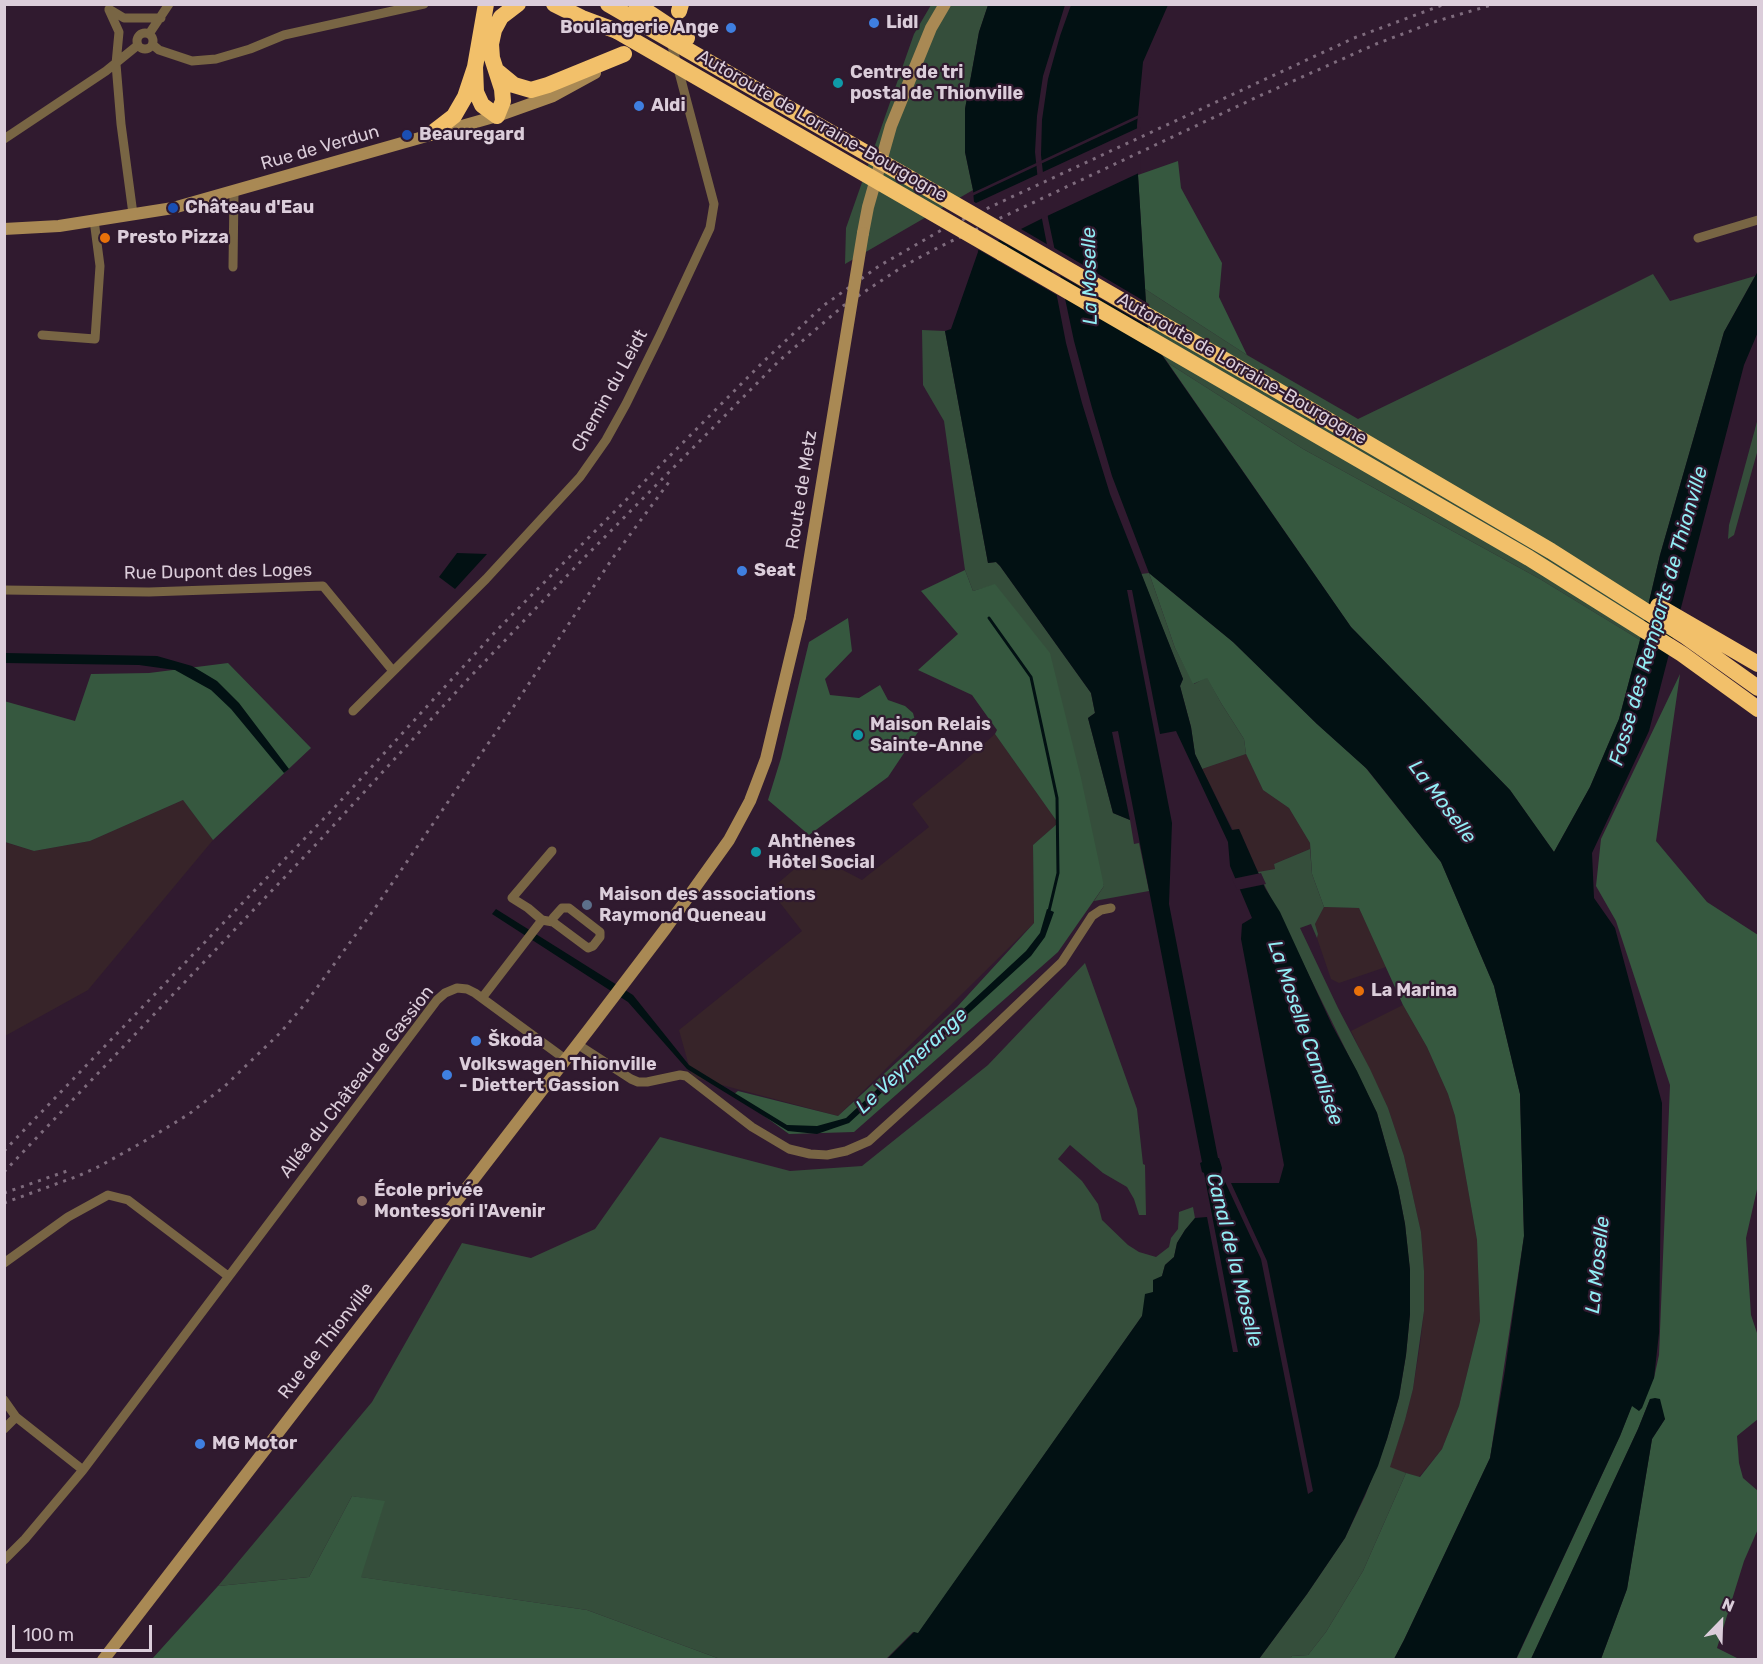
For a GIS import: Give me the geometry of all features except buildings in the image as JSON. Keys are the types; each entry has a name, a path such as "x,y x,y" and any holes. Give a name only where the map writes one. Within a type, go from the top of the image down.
{"highway":[{"path":"432,134 454,116 465,97 475,68 486,4"},
{"path":"475,68 476,92 482,105 497,116 503,101 502,88 492,58 491,44 494,30 501,17 518,4"},
{"path":"554,4 582,18 617,31"},
{"name":"Autoroute de Lorraine-Bourgogne","path":"574,4 1519,552 1636,607"},
{"path":"608,4 632,10"},
{"name":"Autoroute de Lorraine-Bourgogne","path":"632,10 701,47 708,62 1551,551 1579,560 1636,607 1682,654 1758,709"},
{"path":"497,71 514,85 531,90 624,54"},
{"path":"1636,607 1758,664"},
{"path":"1688,631 1758,688"}],"main road":[{"name":"Route de Metz","path":"577,1044 666,928 729,840 750,801 772,735 800,617 868,207 891,126 931,28 945,4"},
{"name":"Rue de Verdun","path":"4,229 59,226 173,208 497,116 553,96 602,69 654,33 682,7"},
{"name":"Rue de Thionville","path":"103,1659 577,1044"}],"street":[{"path":"149,34 169,4"},
{"path":"153,45 159,50 192,61 216,59 250,49 284,35 424,4"},
{"path":"108,7 124,18 161,18"},
{"path":"108,7 119,32 116,64 133,214"},
{"name":"Chemin du Leidt","path":"353,711 486,579 580,477 606,440 626,404 710,228 714,204 673,46 664,25"},
{"path":"654,33 673,46"},
{"path":"149,34 154,40 153,45 147,50 142,49 138,45 139,35 149,34"},
{"path":"4,139 116,64 138,45"},
{"path":"233,267 234,192"},
{"path":"42,335 95,339 100,266 94,220"},
{"path":"1698,238 1758,220"},
{"name":"Rue Dupont des Loges","path":"4,590 149,592 323,586 393,671"},
{"path":"552,851 512,898 542,920 553,922 588,948 593,946 600,937 600,932 569,908 562,908 553,918 553,922"},
{"path":"577,1044 638,1082 686,1076 752,1127 789,1149 827,1155 846,1151 869,1141 978,1042 1062,962 1092,916 1101,910 1111,908"},
{"path":"482,998 542,920"},
{"name":"Allée du Château de Gassion","path":"4,1560 25,1539 83,1470 437,1000 445,993 457,988 467,989 566,1059"},
{"path":"4,1263 68,1216 108,1195 128,1200 228,1276"},
{"path":"4,1400 16,1417 83,1470"},
{"path":"4,1429 16,1417"}],"shaded area":[{"path":"995,734 1058,823 1033,845 1034,923 838,1116 692,1077 679,1030 802,931 770,890 812,854 862,880 929,827 912,804"},
{"path":"1246,754 1263,790 1289,808 1310,843 1310,849 1274,864 1275,869 1258,872 1239,829 1233,830 1202,769"},
{"path":"183,800 213,840 88,990 5,1036 4,842 34,851 90,841"},
{"path":"1324,907 1359,908 1386,967 1339,983 1331,979 1317,938 1315,924"},
{"path":"1403,1005 1427,1047 1455,1116 1477,1240 1480,1321 1459,1406 1442,1449 1419,1477 1389,1468 1413,1389 1420,1345 1424,1311 1421,1232 1404,1156 1388,1108 1351,1031"}],"green space":[{"path":"931,5 988,5 979,32 965,109 965,152 973,190 845,264 846,228 914,34"},
{"path":"1178,161 1181,188 1222,263 1219,297 1247,355 1145,289 1138,175"},
{"path":"1653,274 1670,301 1755,276 1724,332 1660,555 1640,640 1540,579 1303,449 1168,363 1148,335 1145,289 1247,355 1358,419"},
{"path":"922,330 945,331 988,563 996,562 1000,566 1091,693 1095,713 1088,718 1113,813 1130,820 1134,844 1139,843 1149,891 1094,901 1104,886 995,585 973,591 965,570 944,421 923,385"},
{"path":"1168,363 1303,449 1540,579 1640,640 1619,719 1590,787 1554,852 1510,790 1351,627"},
{"path":"1758,418 1758,449 1734,535 1728,539 1729,525"},
{"path":"965,570 973,591 995,584 1050,653 1081,778 1104,886 1058,952 854,1132 789,1134 734,1094 738,1091 838,1116 957,1007 1034,923 1033,845 1058,823 995,734 997,730 972,695 918,670 958,634 921,591"},
{"path":"1149,573 1175,648 1194,684 1207,677 1244,739 1246,754 1202,769 1195,754 1191,727 1180,686 1183,679 1141,574"},
{"path":"1149,573 1233,642 1365,767 1441,862 1494,986 1520,1094 1524,1236 1490,1458 1394,1659 1290,1659 1292,1656 1308,1655 1326,1632 1363,1571 1406,1473 1420,1477 1442,1449 1459,1406 1480,1321 1477,1240 1455,1116 1427,1047 1403,1005 1359,908 1324,907 1312,874 1310,843 1289,808 1263,790 1246,754 1244,739 1207,678 1193,684 1175,648"},
{"path":"848,618 852,651 825,679 830,695 859,698 880,685 888,700 905,706 913,713 918,732 888,777 809,835 768,800 781,758 809,642"},
{"path":"228,663 311,748 213,840 183,800 90,841 34,851 5,842 4,701 75,721 91,674 149,673"},
{"path":"1680,674 1656,841 1707,902 1758,935 1758,1185 1746,1238 1751,1315 1758,1336 1758,1419 1737,1436 1739,1463 1743,1478 1758,1491 1758,1529 1744,1561 1717,1648 1739,1659 1601,1659 1627,1589 1652,1439 1665,1419 1650,1399 1531,1659 1516,1660 1620,1436 1632,1405 1654,1378 1659,1355 1670,1085 1616,921 1596,886 1601,839"},
{"path":"1310,849 1312,874 1324,907 1315,924 1317,938 1311,924 1300,928 1388,1108 1404,1156 1421,1232 1424,1311 1413,1389 1390,1467 1406,1473 1363,1571 1326,1632 1308,1655 1292,1656 1290,1660 1259,1659 1345,1538 1365,1496 1387,1439 1399,1397 1410,1314 1410,1270 1405,1224 1398,1188 1377,1113 1258,872 1275,869 1274,864"},
{"path":"1085,963 1137,1109 1143,1164 1145,1165 1146,1215 1139,1215 1127,1187 1103,1173 1070,1145 1058,1159 1082,1181 1098,1204 1102,1220 1128,1245 1139,1252 1156,1257 1169,1247 1171,1238 1178,1229 1179,1212 1193,1207 1195,1218 1177,1243 1174,1257 1165,1265 1142,1316 918,1634 913,1632 886,1659 720,1659 587,1610 360,1577 384,1502 352,1496 309,1577 218,1586 372,1402 462,1243 531,1258 595,1229 660,1137 790,1171 862,1166 988,1065"},
{"path":"352,1496 385,1501 361,1577 587,1610 720,1659 152,1659 218,1586 309,1577"}],"water":[{"path":"988,5 1065,5 1043,76 1035,152 1042,219 1066,343 1082,403 1110,494 1183,679 1180,686 1191,727 1195,754 1232,830 1239,829 1265,888 1280,912 1332,1025 1377,1113 1398,1188 1405,1224 1410,1270 1410,1314 1406,1355 1399,1397 1378,1466 1345,1538 1259,1659 886,1660 914,1632 918,1633 1142,1316 1145,1294 1153,1292 1153,1280 1162,1276 1165,1265 1174,1257 1177,1243 1195,1218 1207,1217 1233,1352 1238,1352 1118,731 1112,732 1130,820 1113,813 1088,718 1095,713 1091,693 1000,566 996,562 988,563 945,331 951,329 978,252 973,190 965,152 965,109 979,32","holes":["1127,590 1132,590 1160,734 1176,731 1228,842 1230,866 1252,918 1242,924 1241,939 1284,1165 1279,1183 1231,1183 1267,1261 1313,1491 1308,1494 1261,1259 1221,1173 1222,1168 1218,1158 1169,904 1172,823"]},
{"path":"1071,5 1168,5 1143,62 1137,125 1148,335 1351,627 1510,790 1554,852 1590,787 1619,719 1660,555 1724,332 1758,271 1758,332 1744,365 1649,731 1592,853 1594,898 1615,928 1662,1103 1659,1333 1654,1378 1642,1408 1639,1411 1632,1406 1516,1659 1394,1659 1490,1458 1505,1370 1524,1236 1520,1094 1494,986 1441,862 1367,769 1233,642 1149,573 1112,476 1092,408 1074,341 1048,218 1041,155 1042,120 1048,79"},
{"path":"457,553 487,554 455,589 439,577"},
{"path":"5,653 157,656 192,666 217,681 239,703 289,769 284,773 231,709 211,690 175,670 139,665 5,663"},
{"path":"496,909 633,995 689,1065 787,1125 817,1126 846,1118 1026,951 1040,933 1047,909 1054,912 1045,937 1031,956 849,1123 817,1134 788,1131 687,1069 628,1002 492,914"},
{"path":"1650,1399 1660,1399 1665,1419 1652,1439 1627,1589 1601,1659 1531,1659"}],"pier":[{"path":"1141,114 1141,117 970,197 970,194"},
{"path":"1140,127 1141,172 1021,229 1050,246 1055,272 1000,240 996,242 1056,277 1060,297 979,250 977,251 974,247 971,200 976,203"},
{"path":"1051,246 1149,304 1151,328 1056,273"},
{"path":"1261,873 1266,884 1237,890 1232,879"}],"waterway":[{"name":"Le Veymerange","path":"989,618 1031,677 1057,798 1058,873 1049,911"}],"railway":[{"path":"4,1151 334,808 496,631 764,361 823,306 879,266 945,228 1354,38 1445,4"},
{"path":"4,1172 586,556 779,361 843,306 902,267 939,247 1255,98 1376,44 1437,21 1495,4"},
{"path":"4,1203 100,1166 189,1114 225,1086 280,1033 305,1004 373,911 612,559 669,482"},
{"path":"4,1193 70,1170"}],"place":[{"name":"Lidl","path":"874,23"},
{"name":"Boulangerie Ange","path":"731,28"},
{"name":"Centre de tri postal de Thionville","path":"838,83"},
{"name":"Aldi","path":"639,106"},
{"name":"Beauregard","path":"407,135"},
{"name":"Château d'Eau","path":"173,208"},
{"name":"Presto Pizza","path":"105,238"},
{"name":"Seat","path":"742,571"},
{"name":"Maison Relais Sainte-Anne","path":"858,735"},
{"name":"Ahthènes Hôtel Social","path":"756,852"},
{"name":"Maison des associations Raymond Queneau","path":"587,905"},
{"name":"La Marina","path":"1359,991"},
{"name":"Škoda","path":"476,1041"},
{"name":"Volkswagen Thionville - Diettert Gassion","path":"447,1075"},
{"name":"École privée Montessori l'Avenir","path":"362,1201"},
{"name":"MG Motor","path":"200,1444"}],"water label":[{"name":"La Moselle","path":"1090,276"},
{"name":"Fosse des Remparts de Thionville","path":"1659,616"},
{"name":"La Moselle","path":"1442,802"},
{"name":"La Moselle Canalisée","path":"1305,1033"},
{"name":"Canal de la Moselle","path":"1234,1260"},
{"name":"La Moselle","path":"1598,1265"}]}
